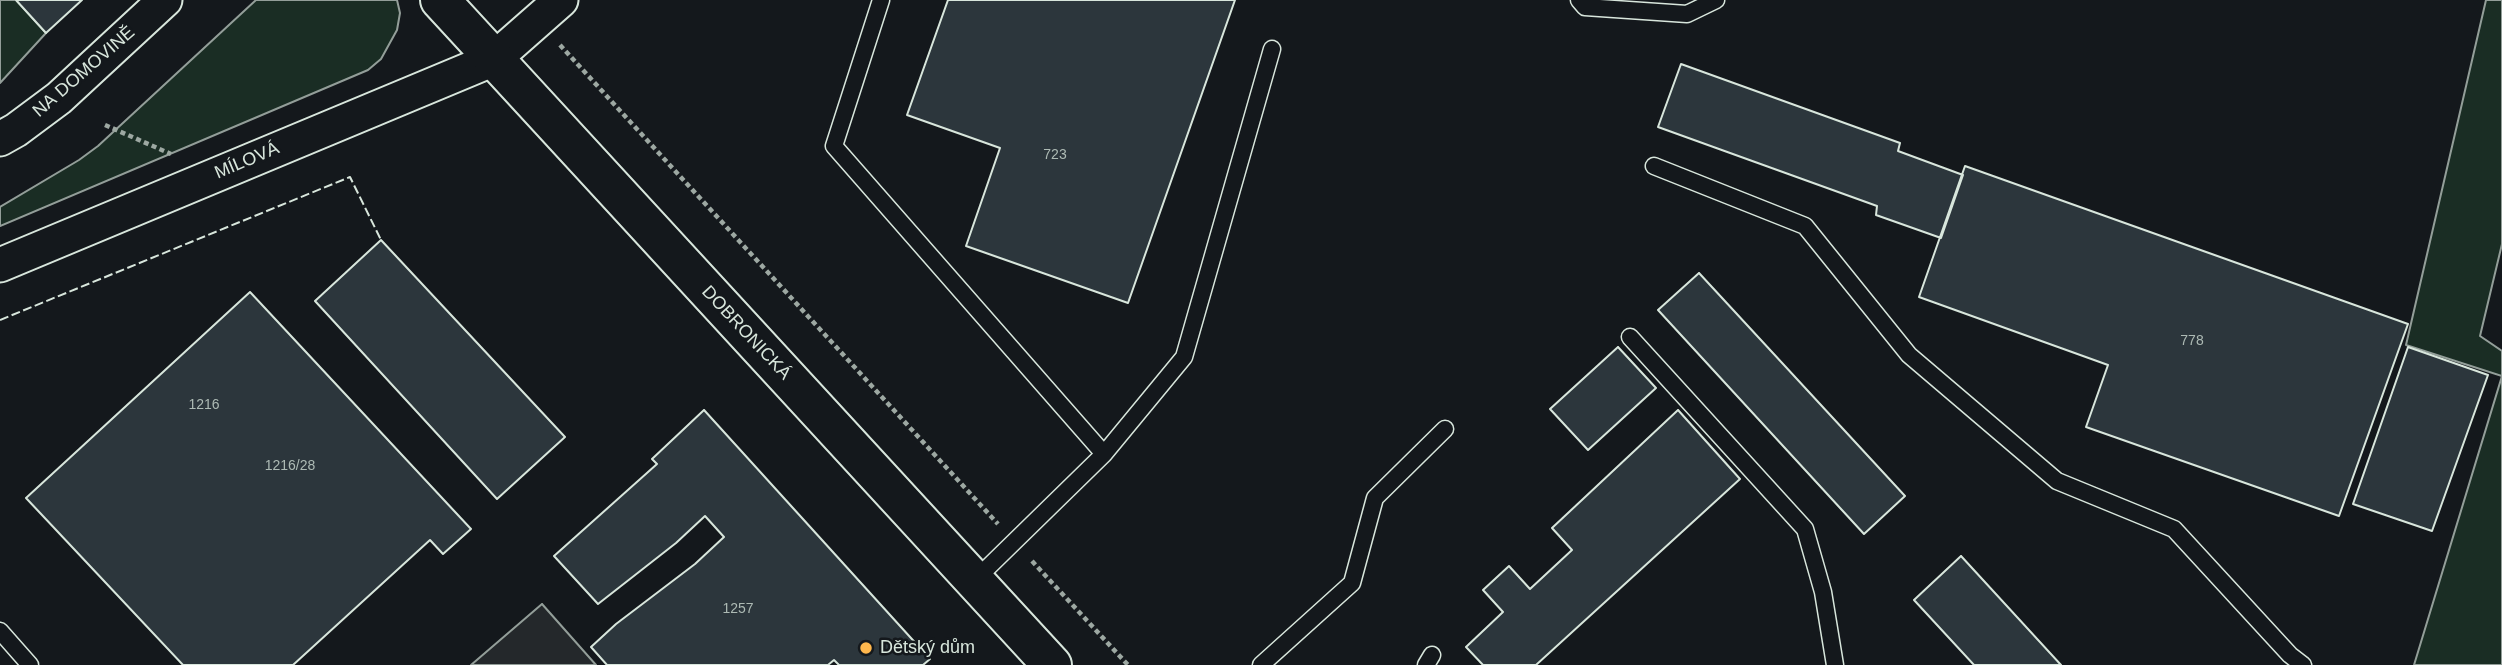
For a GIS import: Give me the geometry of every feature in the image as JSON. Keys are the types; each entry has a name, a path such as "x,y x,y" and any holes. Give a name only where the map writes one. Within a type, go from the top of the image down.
{"street":[{"name":"NA DOMOVINĚ","path":"0,139 59,98 165,0"},
{"name":"DOBRONICKÁ","path":"440,0 1052,665"},
{"name":"MÍLOVÁ","path":"0,265 494,59 549,10"}],"lane":[{"path":"881,0 834,146 1104,454"},
{"path":"1578,0 1585,7 1687,14 1716,0"},
{"path":"974,581 1104,454 1184,357 1272,49"},
{"path":"1654,166 1805,226 1909,355 2057,481 2174,529 2290,655 2303,665"},
{"path":"1630,337 1805,529 1823,592 1835,665"},
{"path":"1261,665 1352,583 1375,498 1445,429"},
{"path":"0,631 30,665"}],"path":[{"path":"549,10 1015,542 1128,665"},
{"path":"105,125 217,174"}],"green space":[{"path":"0,0 16,0 46,33 0,83"},
{"path":"256,0 397,0 400,13 397,30 381,59 368,70 0,226 0,207 98,146"},
{"path":"2486,0 2502,0 2502,244 2480,336 2502,351 2502,376 2406,345"},
{"path":"2502,376 2502,665 2414,665"}],"shaded area":[{"path":"542,604 596,665 471,665"}],"building":[{"path":"16,0 82,0 46,33"},
{"path":"948,0 1235,0 1128,303 966,246 1000,148 907,115"},
{"path":"1681,64 1900,143 1898,151 1963,175 1941,238 1876,215 1877,206 1658,127"},
{"path":"1965,166 2408,324 2339,516 2086,427 2108,365 1919,297"},
{"path":"381,240 565,437 497,499 315,301"},
{"path":"1699,273 1905,496 1864,534 1658,310"},
{"path":"250,292 471,529 443,554 430,540 293,665 183,665 26,498"},
{"path":"1618,347 1656,388 1588,450 1550,409"},
{"path":"2408,347 2488,375 2432,531 2353,504"},
{"path":"704,410 930,659 923,665 839,665 834,660 828,665 607,665 591,647 616,624 695,564 724,537 705,516 676,543 598,604 554,556 657,464 652,459"},
{"path":"1678,410 1740,479 1536,665 1483,665 1466,647 1503,612 1483,590 1509,566 1530,589 1572,550 1552,528"},
{"path":"1961,556 2061,665 1974,665 1914,600"}],"fence":[{"path":"0,320 350,177 381,240"}],"place":[{"name":"Dětský dům","path":"866,648"}]}
